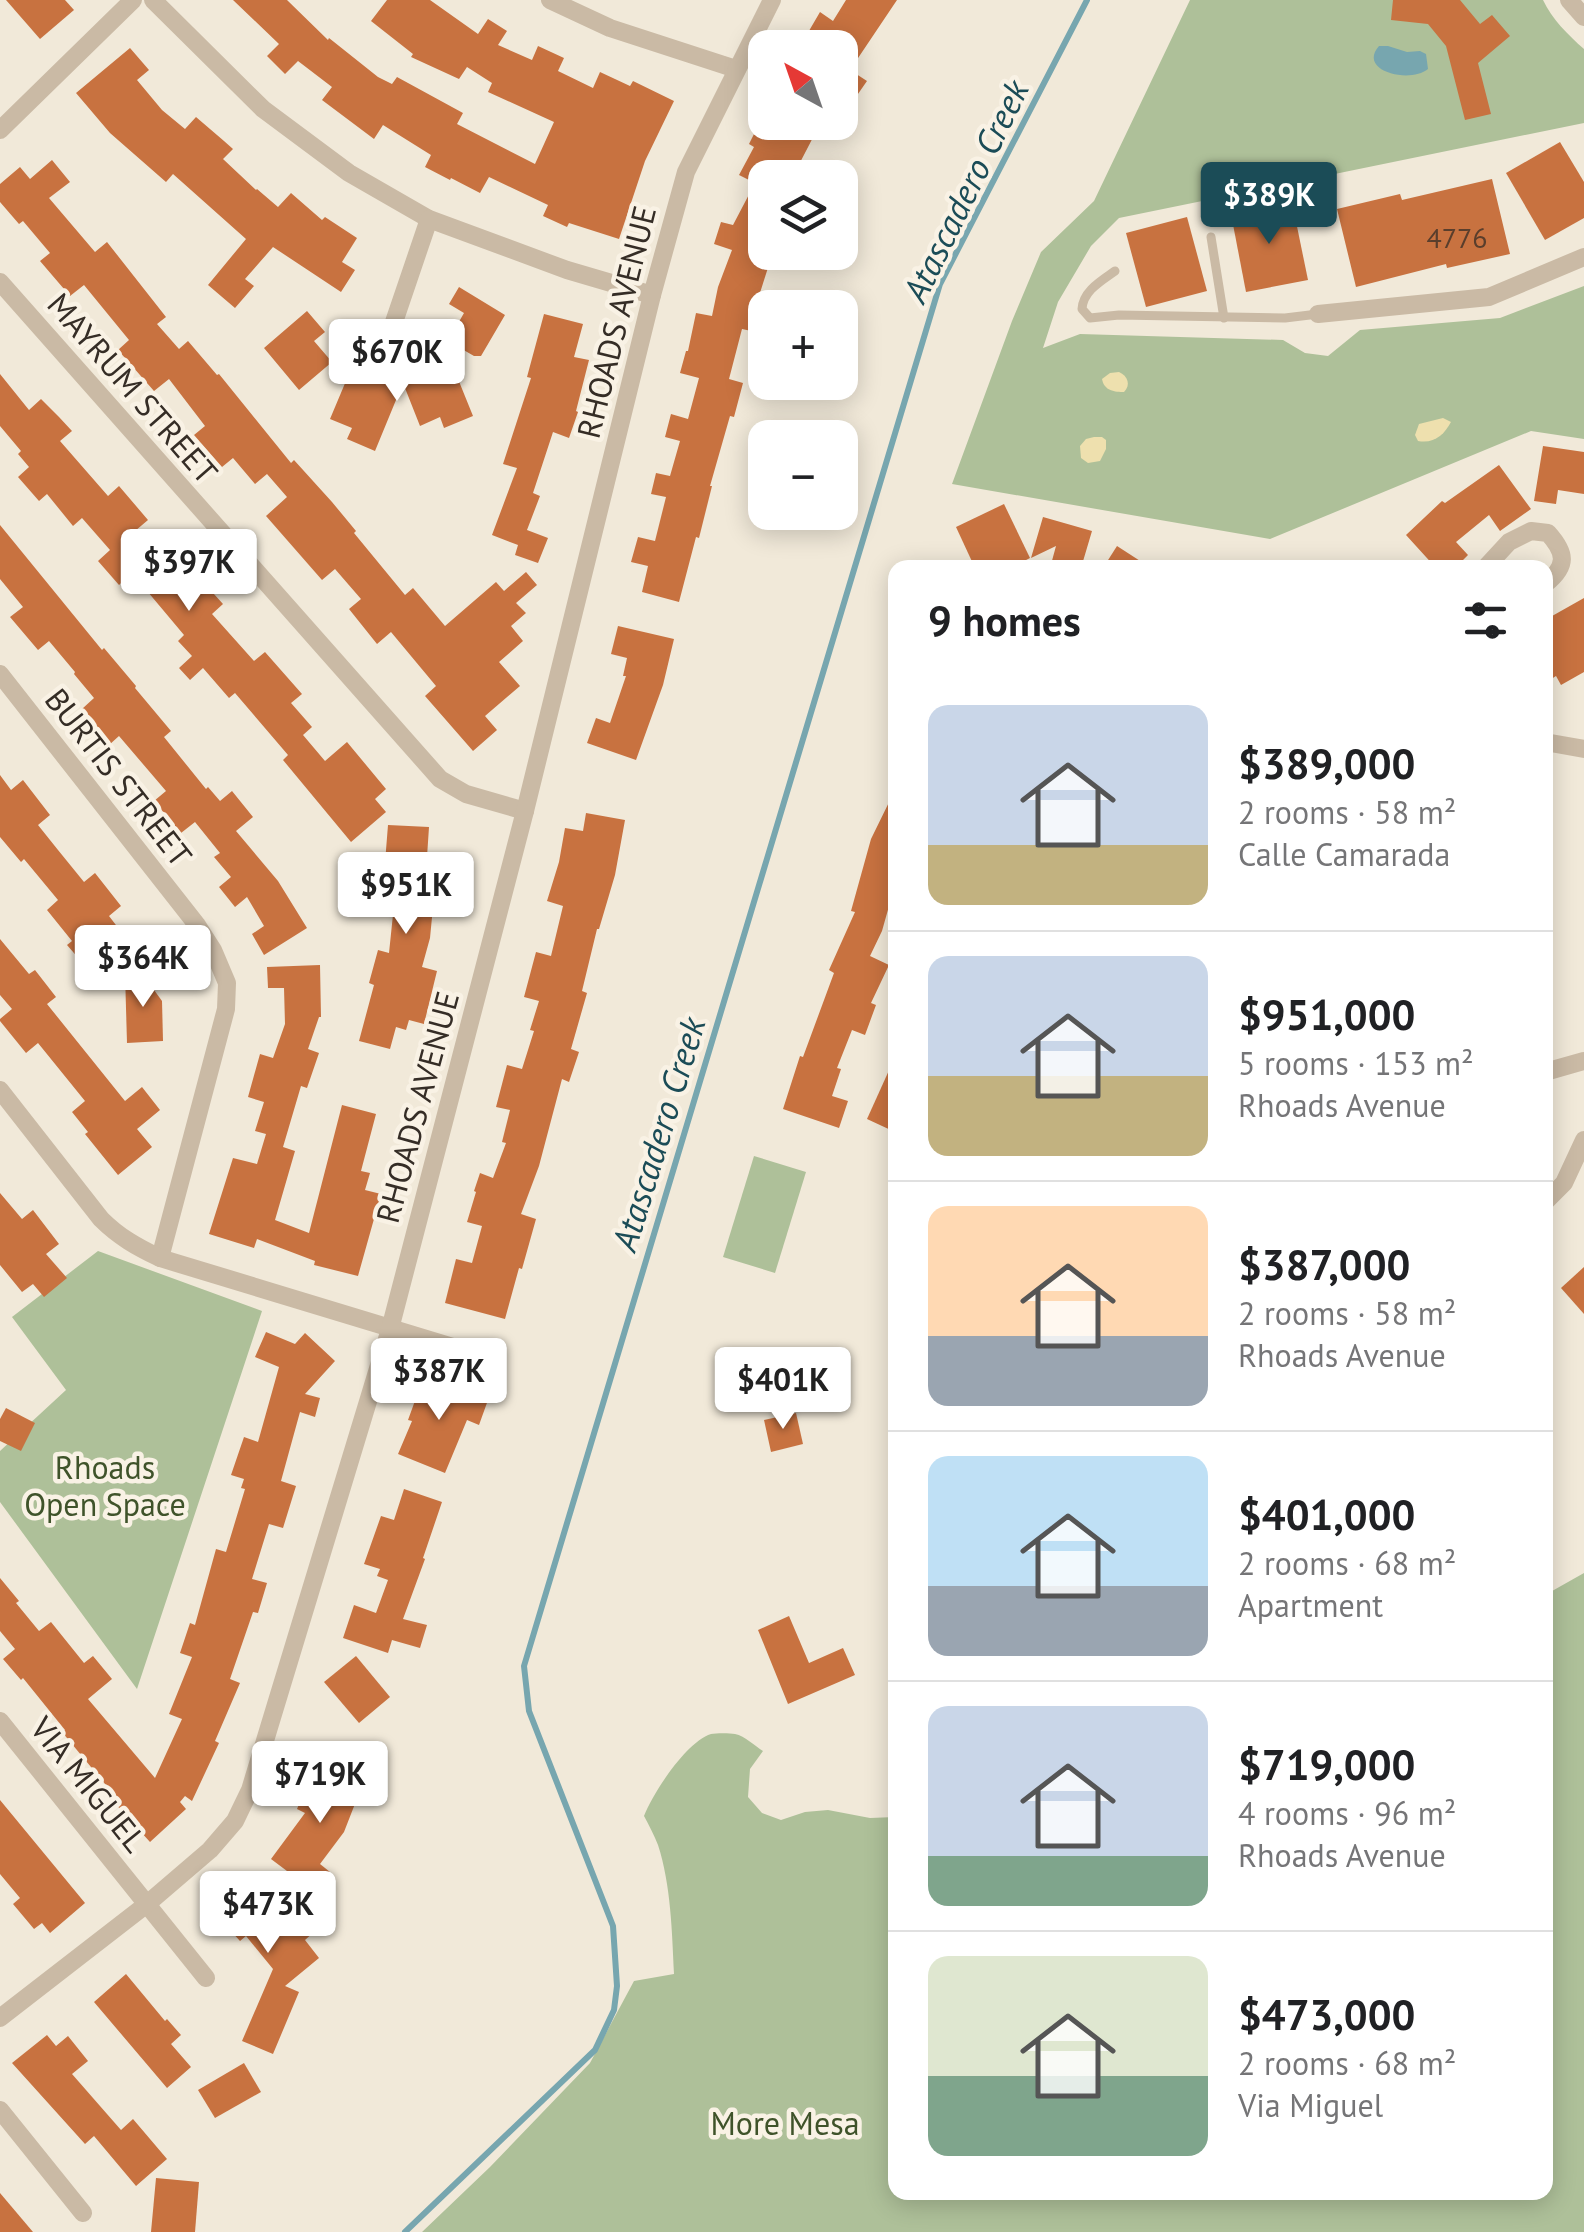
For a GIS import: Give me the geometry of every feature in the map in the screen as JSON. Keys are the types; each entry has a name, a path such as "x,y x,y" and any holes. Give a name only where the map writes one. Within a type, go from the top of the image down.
{"street":[{"path":"0,130 132,0"},
{"path":"153,0 263,110 350,173 429,218 566,270 652,294"},
{"path":"550,0 610,28 736,69"},
{"name":"RHOADS AVENUE","path":"0,2018 210,1850 235,1821 250,1790 390,1328 686,172 772,0"},
{"path":"1569,0 1584,17"},
{"path":"394,322 429,218"},
{"path":"1318,314 1489,298 1584,257"},
{"name":"MAYRUM STREET","path":"0,282 440,779 466,794 525,812"},
{"path":"1492,560 1508,542 1531,531 1548,532 1560,547 1562,564 1553,578"},
{"name":"BURTIS STREET","path":"0,674 197,925 214,950 227,983 226,1010 160,1258"},
{"path":"1553,743 1584,749"},
{"path":"1553,1070 1584,1061"},
{"path":"0,1090 101,1220 132,1245 160,1258 496,1360"},
{"path":"1553,1194 1564,1183 1584,1140"},
{"name":"VIA MIGUEL","path":"0,1721 206,1978"},
{"path":"0,2110 82,2213"}],"lane":[{"path":"1211,238 1224,318"},
{"path":"1115,272 1098,283 1082,302 1082,309 1090,318 1285,318 1318,314"}],"green space":[{"path":"1190,0 1543,0 1584,49 1584,123 1119,218 1091,246 1058,302 1043,348 1080,334 1283,340 1305,353 1328,356 1360,330 1500,318 1584,286 1584,439 1531,431 1270,539 952,484 1041,252 1094,201"},
{"path":"754,1156 806,1172 775,1273 723,1257"},
{"name":"Rhoads Open Space","path":"98,1251 262,1311 137,1689 0,1502 0,1451 66,1390 12,1317"},
{"name":"More Mesa","path":"1584,1573 1584,2232 422,2232 590,2063 634,1981 674,1974 666,1876 658,1845 644,1816 681,1757 701,1739 719,1733 739,1735 763,1751 750,1769 748,1797 762,1813 781,1820 828,1810 888,1817 888,2200 1553,2200 1553,1590"}],"sand":[{"path":"1119,372 1127,381 1124,392 1107,388 1102,379"},
{"path":"1443,418 1451,422 1442,435 1418,441 1415,435 1419,424"},
{"path":"1094,437 1106,440 1106,449 1100,461 1088,463 1081,458 1080,446"}],"water":[{"path":"1379,46 1420,51 1426,54 1428,69 1410,75 1388,72 1375,62"}],"building":[{"path":"6,0 65,0 74,10 40,39"},
{"path":"233,0 287,0 328,40 378,77 392,84 397,77 463,113 457,124 535,164 554,122 488,92 492,83 467,67 459,79 411,57 413,54 371,21 387,0 430,0 478,34 488,19 507,31 498,45 532,60 538,46 564,58 558,71 593,88 600,72 630,86 633,81 674,101 645,161 619,239 569,223 567,227 543,216 548,205 489,177 480,193 450,180 425,167 431,155 383,125 374,139 322,100 332,87 298,61 285,74 267,56 279,44"},
{"path":"846,0 897,0 858,58 858,30 810,30 820,12 833,21"},
{"path":"1393,0 1460,0 1480,24 1492,15 1510,36 1478,63 1491,114 1465,120 1446,46 1428,24 1391,20"},
{"path":"130,48 149,70 137,80 162,110 185,129 196,117 233,149 223,159 256,190 278,207 291,193 322,220 325,217 357,238 342,262 355,270 341,292 273,247 245,279 254,286 235,308 208,285 246,239 173,174 166,182 110,133 76,93"},
{"path":"858,75 867,81 858,94"},
{"path":"751,140 812,140 801,160 748,160 748,180 739,175 754,147 749,144"},
{"path":"1560,142 1584,182 1584,218 1545,240 1506,173"},
{"path":"52,160 70,182 49,198 95,252 107,242 166,317 157,324 179,349 188,341 219,374 291,463 294,460 332,502 405,595 413,588 445,626 496,582 504,591 526,572 537,585 516,603 526,613 511,626 523,641 499,662 520,686 485,716 497,730 473,751 425,696 436,686 391,632 377,644 349,609 361,599 335,569 322,580 266,516 287,497 267,474 255,484 233,458 222,467 194,435 205,426 169,379 154,391 118,350 129,340 84,285 70,296 40,261 50,253 23,221 19,224 0,202 0,184 20,167 30,179"},
{"path":"1492,179 1510,254 1447,268 1446,264 1356,287 1337,209 1400,194 1402,200"},
{"path":"748,196 748,270 767,270 761,290 748,290 748,330 742,329 729,379 743,383 734,417 730,416 679,602 642,592 648,566 631,562 638,537 655,541 666,497 651,494 656,473 670,476 680,441 665,437 671,414 688,419 699,378 680,373 696,313 712,316 732,250 714,244 721,222 733,225"},
{"path":"1292,202 1308,280 1246,292 1231,214"},
{"path":"1187,217 1207,291 1146,307 1126,233"},
{"path":"459,287 505,315 481,356 448,341 464,313 449,304"},
{"path":"307,311 325,332 314,341 332,362 299,390 264,348"},
{"path":"544,314 583,324 574,357 589,360 569,438 553,432 533,493 540,496 527,530 548,538 538,563 515,555 518,545 492,535 517,468 503,464 531,378 527,377"},
{"path":"351,369 388,384 424,369 430,384 456,374 473,416 444,428 440,417 420,426 403,383 375,451 347,439 352,428 330,419"},
{"path":"0,374 29,410 41,399 59,417 72,431 60,441 108,496 119,486 148,520 135,531 183,583 195,573 223,604 212,614 254,661 265,652 302,694 291,703 312,727 303,735 325,761 347,742 386,789 375,799 386,812 351,842 283,760 288,755 235,693 229,698 203,668 190,680 179,668 192,656 178,641 184,635 132,573 119,585 98,561 110,550 82,518 73,526 47,494 39,501 18,477 29,467 0,426"},
{"path":"1543,446 1584,452 1584,494 1558,490 1556,504 1534,501"},
{"path":"1499,465 1531,509 1500,531 1489,515 1456,542 1468,555 1463,560 1429,560 1406,535 1442,501 1445,503"},
{"path":"1004,504 1030,558 971,560 956,527"},
{"path":"1043,517 1092,531 1083,560 1052,560 1056,546 1031,558"},
{"path":"0,525 136,686 171,731 164,737 206,789 220,801 232,791 253,817 236,831 278,881 307,928 264,955 252,934 264,926 247,897 235,907 219,887 231,877 214,857 220,853 195,822 181,833 154,801 166,791 119,736 109,745 82,709 94,698 75,672 49,641 38,650 10,617 23,607 0,579"},
{"path":"1117,546 1139,560 1108,560"},
{"path":"1584,598 1584,672 1561,685 1556,676 1553,678 1553,615"},
{"path":"618,626 674,639 663,685 636,760 587,743 596,718 610,723 626,676 627,658 611,654"},
{"path":"0,775 11,790 23,780 50,815 38,825 84,882 95,873 121,906 109,916 129,942 103,963 93,949 80,960 67,945 72,941 47,910 58,900 0,837"},
{"path":"888,804 888,910 870,956 888,967 871,1003 876,1005 865,1035 852,1030 837,1068 841,1069 832,1096 848,1101 839,1128 783,1109 834,973 829,970 855,912 851,911 871,839"},
{"path":"586,813 625,820 615,875 582,991 587,993 571,1049 579,1052 569,1082 562,1079 539,1166 521,1214 536,1219 505,1319 445,1303 456,1259 472,1263 482,1226 467,1222 480,1173 493,1178 506,1143 502,1142 510,1110 496,1107 507,1065 522,1069 534,1031 530,1030 539,1001 524,997 536,952 551,956 563,906 547,901 565,828 583,831"},
{"path":"388,825 429,827 427,857 443,858 441,886 456,888 453,909 433,907 422,967 437,971 424,1024 409,1020 406,1030 396,1027 390,1049 359,1041 374,985 369,983 378,950 389,953 397,876 384,875"},
{"path":"0,939 29,974 35,970 56,997 47,1004 125,1101 142,1087 160,1110 137,1129 152,1147 118,1175 72,1112 85,1101 38,1043 26,1053 0,1021 12,1009 0,995"},
{"path":"320,965 321,1017 308,1049 319,1053 307,1088 301,1086 283,1147 295,1151 275,1220 309,1233 342,1105 376,1114 361,1171 370,1173 365,1190 381,1194 358,1276 314,1265 315,1261 257,1239 254,1248 209,1234 233,1158 257,1164 266,1134 255,1131 264,1102 248,1097 260,1054 273,1058 285,1024 284,988 268,988 267,967"},
{"path":"141,972 162,1001 163,1041 127,1043 125,973"},
{"path":"888,1072 888,1129 867,1119"},
{"path":"0,1193 22,1219 33,1210 59,1244 46,1254 67,1278 44,1297 33,1284 22,1292 0,1265"},
{"path":"1584,1267 1584,1314 1561,1288"},
{"path":"266,1332 295,1344 305,1333 335,1361 305,1394 320,1398 315,1417 300,1412 281,1481 296,1486 283,1528 269,1524 252,1579 267,1583 230,1679 240,1683 215,1741 219,1743 192,1801 185,1796 180,1802 186,1809 150,1842 111,1799 115,1796 62,1732 65,1730 3,1659 15,1649 0,1631 0,1578 39,1631 51,1622 84,1663 93,1656 112,1679 88,1699 155,1778 182,1719 169,1714 192,1657 180,1653 190,1623 195,1625 216,1549 226,1552 245,1489 241,1488 244,1479 231,1475 244,1437 258,1442 279,1367 255,1357"},
{"path":"424,1376 488,1400 479,1425 467,1420 445,1473 398,1454"},
{"path":"6,1408 35,1423 21,1451 0,1441 0,1419"},
{"path":"796,1413 803,1444 771,1452 764,1420"},
{"path":"404,1489 442,1502 403,1619 427,1625 420,1648 392,1640 388,1653 343,1638 354,1605 376,1613 388,1580 377,1576 380,1569 364,1564 381,1516 394,1520"},
{"path":"789,1616 809,1663 843,1648 855,1675 788,1704 758,1630"},
{"path":"356,1656 390,1697 359,1723 324,1682"},
{"path":"335,1761 367,1773 344,1832 320,1864 330,1872 315,1892 271,1859 305,1813 297,1809 305,1790 321,1796"},
{"path":"0,1800 85,1903 50,1933 42,1923 34,1929 13,1904 20,1898 0,1874"},
{"path":"245,1875 282,1918 295,1908 314,1932 305,1940 319,1958 285,1986 299,1992 273,2054 242,2041 273,1969 246,1936 240,1941 209,1907"},
{"path":"126,1974 181,2035 171,2044 191,2067 167,2088 94,2002"},
{"path":"47,2035 56,2046 68,2036 88,2061 72,2074 121,2130 133,2119 167,2159 136,2186 94,2136 85,2144 12,2063"},
{"path":"244,2063 261,2092 215,2118 198,2090"},
{"path":"156,2178 199,2182 195,2232 151,2232"},
{"path":"0,2193 33,2232 0,2232"}],"waterway":[{"name":"Atascadero Creek","path":"405,2232 595,2050 614,2010 617,1986 613,1926 529,1711 524,1666 940,284 1087,0"}]}
